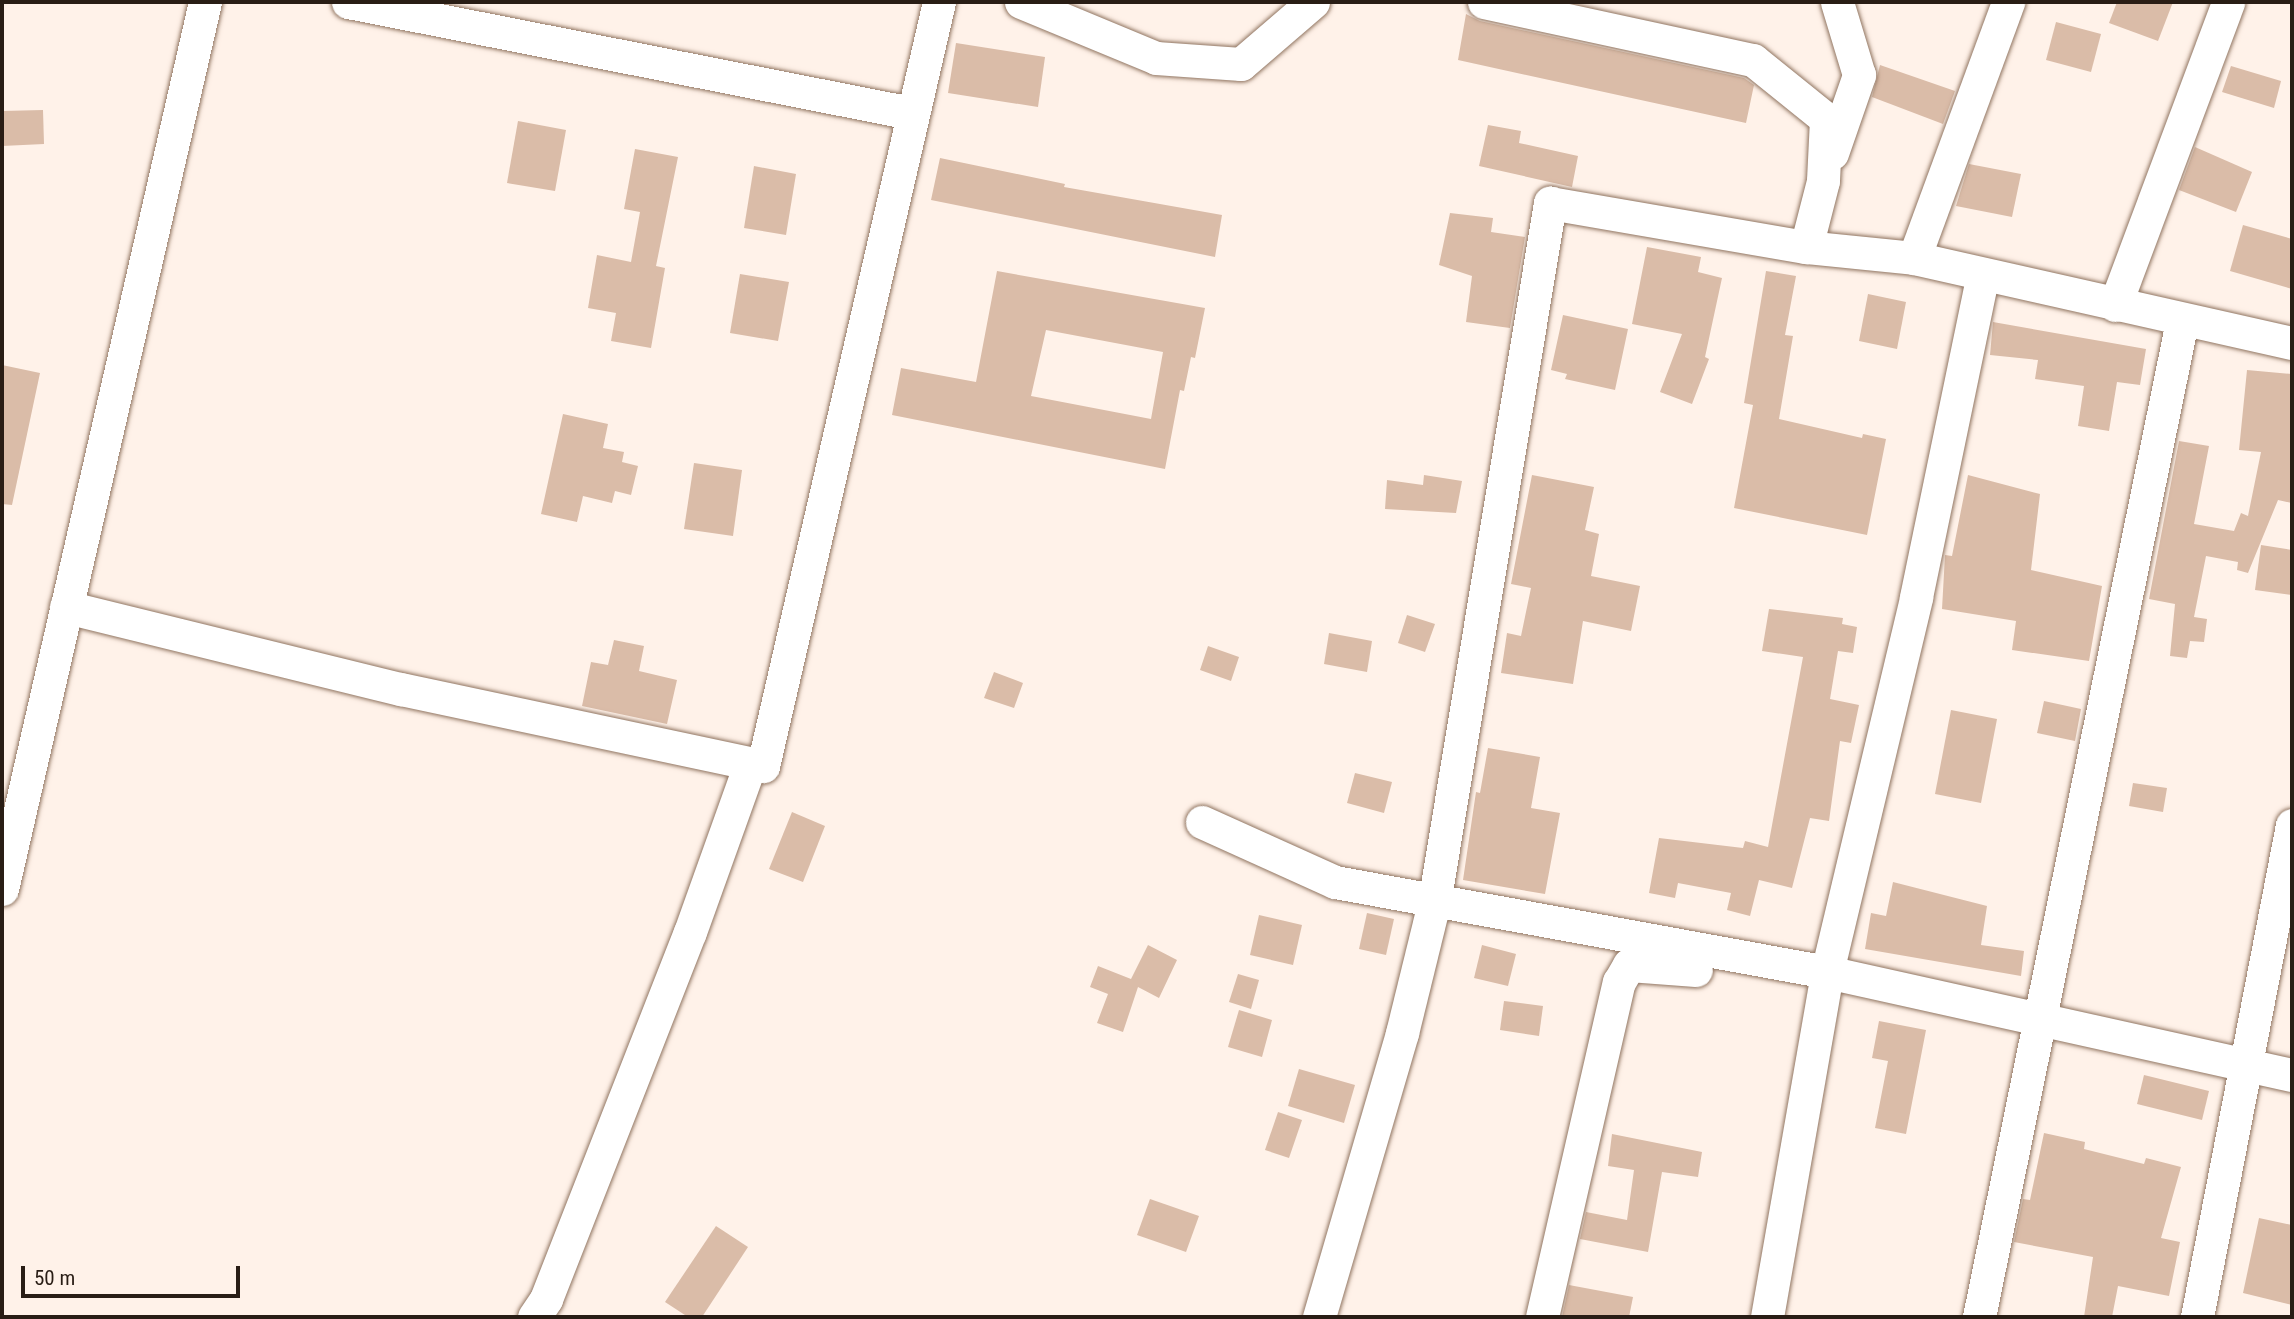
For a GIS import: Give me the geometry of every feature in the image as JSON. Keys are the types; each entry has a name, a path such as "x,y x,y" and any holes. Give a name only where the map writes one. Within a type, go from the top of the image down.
{"street":[{"path":"2,889 205,2"},
{"path":"348,2 911,113"},
{"path":"66,607 401,689 763,766 911,113 939,2"},
{"path":"1021,2 1156,58 1241,64 1313,2"},
{"path":"1484,2 1753,60 1826,119 1823,181"},
{"path":"1806,247 1823,181 1858,75 1837,2"},
{"path":"1914,258 2007,2"},
{"path":"2115,305 2228,2"},
{"path":"1319,1317 1402,1033 1434,903 1550,203 1806,247 1914,258 1982,277 2292,343"},
{"path":"1767,1317 1827,972 1916,597 1982,277"},
{"path":"1979,1317 2182,321"},
{"path":"534,1317 546,1299 690,932 750,764"},
{"path":"1202,822 1335,882 1434,903 1827,972 2245,1067 2292,1075"},
{"path":"2197,1317 2292,825"},
{"path":"1542,1317 1619,982 1629,965 1765,979 1827,972"}],"building":[{"path":"2117,2 2173,2 2158,41 2109,23"},
{"path":"1466,14 1480,21 1744,78 1754,85 1746,123 1458,60"},
{"path":"2056,22 2101,34 2091,72 2046,60"},
{"path":"956,43 1045,57 1038,107 948,93"},
{"path":"1880,65 1955,91 1943,124 1872,97"},
{"path":"2231,66 2281,81 2274,108 2222,92"},
{"path":"43,110 44,144 2,146 2,111"},
{"path":"518,121 566,130 555,191 507,183"},
{"path":"1488,125 1521,131 1519,143 1578,156 1572,187 1479,166"},
{"path":"2195,147 2252,172 2236,212 2179,190"},
{"path":"635,149 678,157 656,266 665,268 651,348 611,341 616,313 588,308 597,255 631,262 640,212 624,209"},
{"path":"940,158 1065,184 1064,187 1222,215 1215,257 931,200"},
{"path":"1969,164 2021,174 2012,217 1956,206"},
{"path":"754,166 796,174 786,235 744,228"},
{"path":"1450,213 1493,218 1491,232 1525,237 1510,328 1466,322 1472,276 1439,265"},
{"path":"2243,225 2292,239 2292,289 2230,271"},
{"path":"1647,247 1701,257 1698,272 1722,278 1705,357 1709,359 1692,404 1660,392 1682,334 1632,324"},
{"path":"997,271 1205,308 1195,358 1191,357 1184,391 1180,390 1165,469 892,415 901,368 976,382","holes":["1046,330 1163,352 1151,419 1031,396"]},
{"path":"1766,271 1796,276 1785,335 1793,336 1779,419 1862,438 1863,434 1886,439 1867,535 1734,508 1753,405 1744,403"},
{"path":"740,274 789,282 778,341 730,333"},
{"path":"1868,294 1906,302 1897,349 1859,341"},
{"path":"1563,315 1628,329 1615,390 1565,379 1567,374 1551,370"},
{"path":"1993,322 2146,349 2140,385 2117,382 2109,431 2078,426 2084,386 2035,379 2038,360 1990,355"},
{"path":"2,365 40,373 12,505 2,504"},
{"path":"2247,370 2292,374 2292,503 2278,500 2248,573 2237,570 2238,562 2206,556 2194,617 2207,619 2204,642 2190,641 2187,658 2170,656 2175,604 2149,599 2179,441 2209,446 2194,524 2234,531 2241,513 2248,516 2261,452 2239,450"},
{"path":"563,414 608,424 603,448 624,452 622,462 638,466 631,495 615,491 612,503 583,496 577,522 541,514"},
{"path":"694,463 742,470 733,536 684,529"},
{"path":"1424,475 1462,481 1456,513 1385,509 1387,480 1423,485"},
{"path":"1532,475 1594,487 1585,530 1599,534 1591,576 1640,586 1631,631 1583,621 1573,684 1501,673 1507,633 1521,636 1531,588 1511,584"},
{"path":"1968,475 2040,494 2031,570 2102,586 2089,661 2012,650 2016,621 1942,609 1945,555 1952,556"},
{"path":"2261,545 2292,550 2292,595 2255,590"},
{"path":"1769,609 1843,618 1842,624 1857,627 1853,653 1838,651 1830,699 1859,705 1851,743 1840,741 1829,821 1810,818 1792,888 1759,880 1750,916 1727,910 1731,893 1678,883 1675,898 1649,893 1659,838 1743,848 1745,841 1768,847 1803,657 1762,651"},
{"path":"1407,615 1435,624 1425,652 1398,643"},
{"path":"1329,633 1372,641 1367,672 1324,664"},
{"path":"614,640 644,646 639,671 677,680 667,724 582,706 591,662 608,665"},
{"path":"1208,646 1239,657 1231,681 1200,670"},
{"path":"994,672 1023,683 1014,708 984,698"},
{"path":"2044,701 2081,709 2075,741 2037,733"},
{"path":"1951,710 1997,719 1981,803 1935,794"},
{"path":"1488,748 1540,757 1531,808 1560,813 1545,894 1463,880 1476,792 1480,793"},
{"path":"1355,773 1392,782 1384,813 1347,803"},
{"path":"2133,783 2167,788 2163,812 2129,806"},
{"path":"792,812 825,826 803,882 769,869"},
{"path":"1893,882 1987,906 1981,945 2024,951 2021,976 1865,949 1871,913 1886,916"},
{"path":"1367,913 1394,919 1386,955 1359,949"},
{"path":"1259,915 1302,925 1293,965 1250,955"},
{"path":"1148,945 1177,960 1159,998 1138,987 1123,1032 1097,1023 1108,994 1090,987 1098,966 1131,979"},
{"path":"1482,945 1516,954 1508,986 1474,978"},
{"path":"1238,974 1259,980 1251,1009 1229,1002"},
{"path":"1504,1001 1543,1006 1539,1036 1500,1030"},
{"path":"1239,1010 1272,1020 1262,1057 1228,1047"},
{"path":"1879,1021 1926,1030 1906,1134 1875,1128 1888,1061 1872,1058"},
{"path":"1299,1069 1355,1085 1344,1123 1288,1106"},
{"path":"2144,1075 2209,1091 2202,1120 2137,1104"},
{"path":"1278,1112 1302,1120 1289,1158 1265,1150"},
{"path":"2044,1133 2085,1142 2084,1149 2144,1164 2146,1158 2181,1167 2161,1238 2180,1242 2169,1296 2118,1286 2112,1317 2084,1317 2093,1257 2014,1242 2023,1199 2030,1200"},
{"path":"1612,1134 1702,1152 1698,1177 1662,1172 1648,1252 1580,1239 1586,1212 1627,1220 1634,1170 1608,1166"},
{"path":"1150,1199 1199,1216 1186,1252 1137,1235"},
{"path":"2259,1218 2292,1225 2292,1305 2243,1293"},
{"path":"716,1226 748,1247 702,1317 688,1317 665,1302"},
{"path":"1569,1285 1633,1297 1629,1317 1562,1317"}]}
